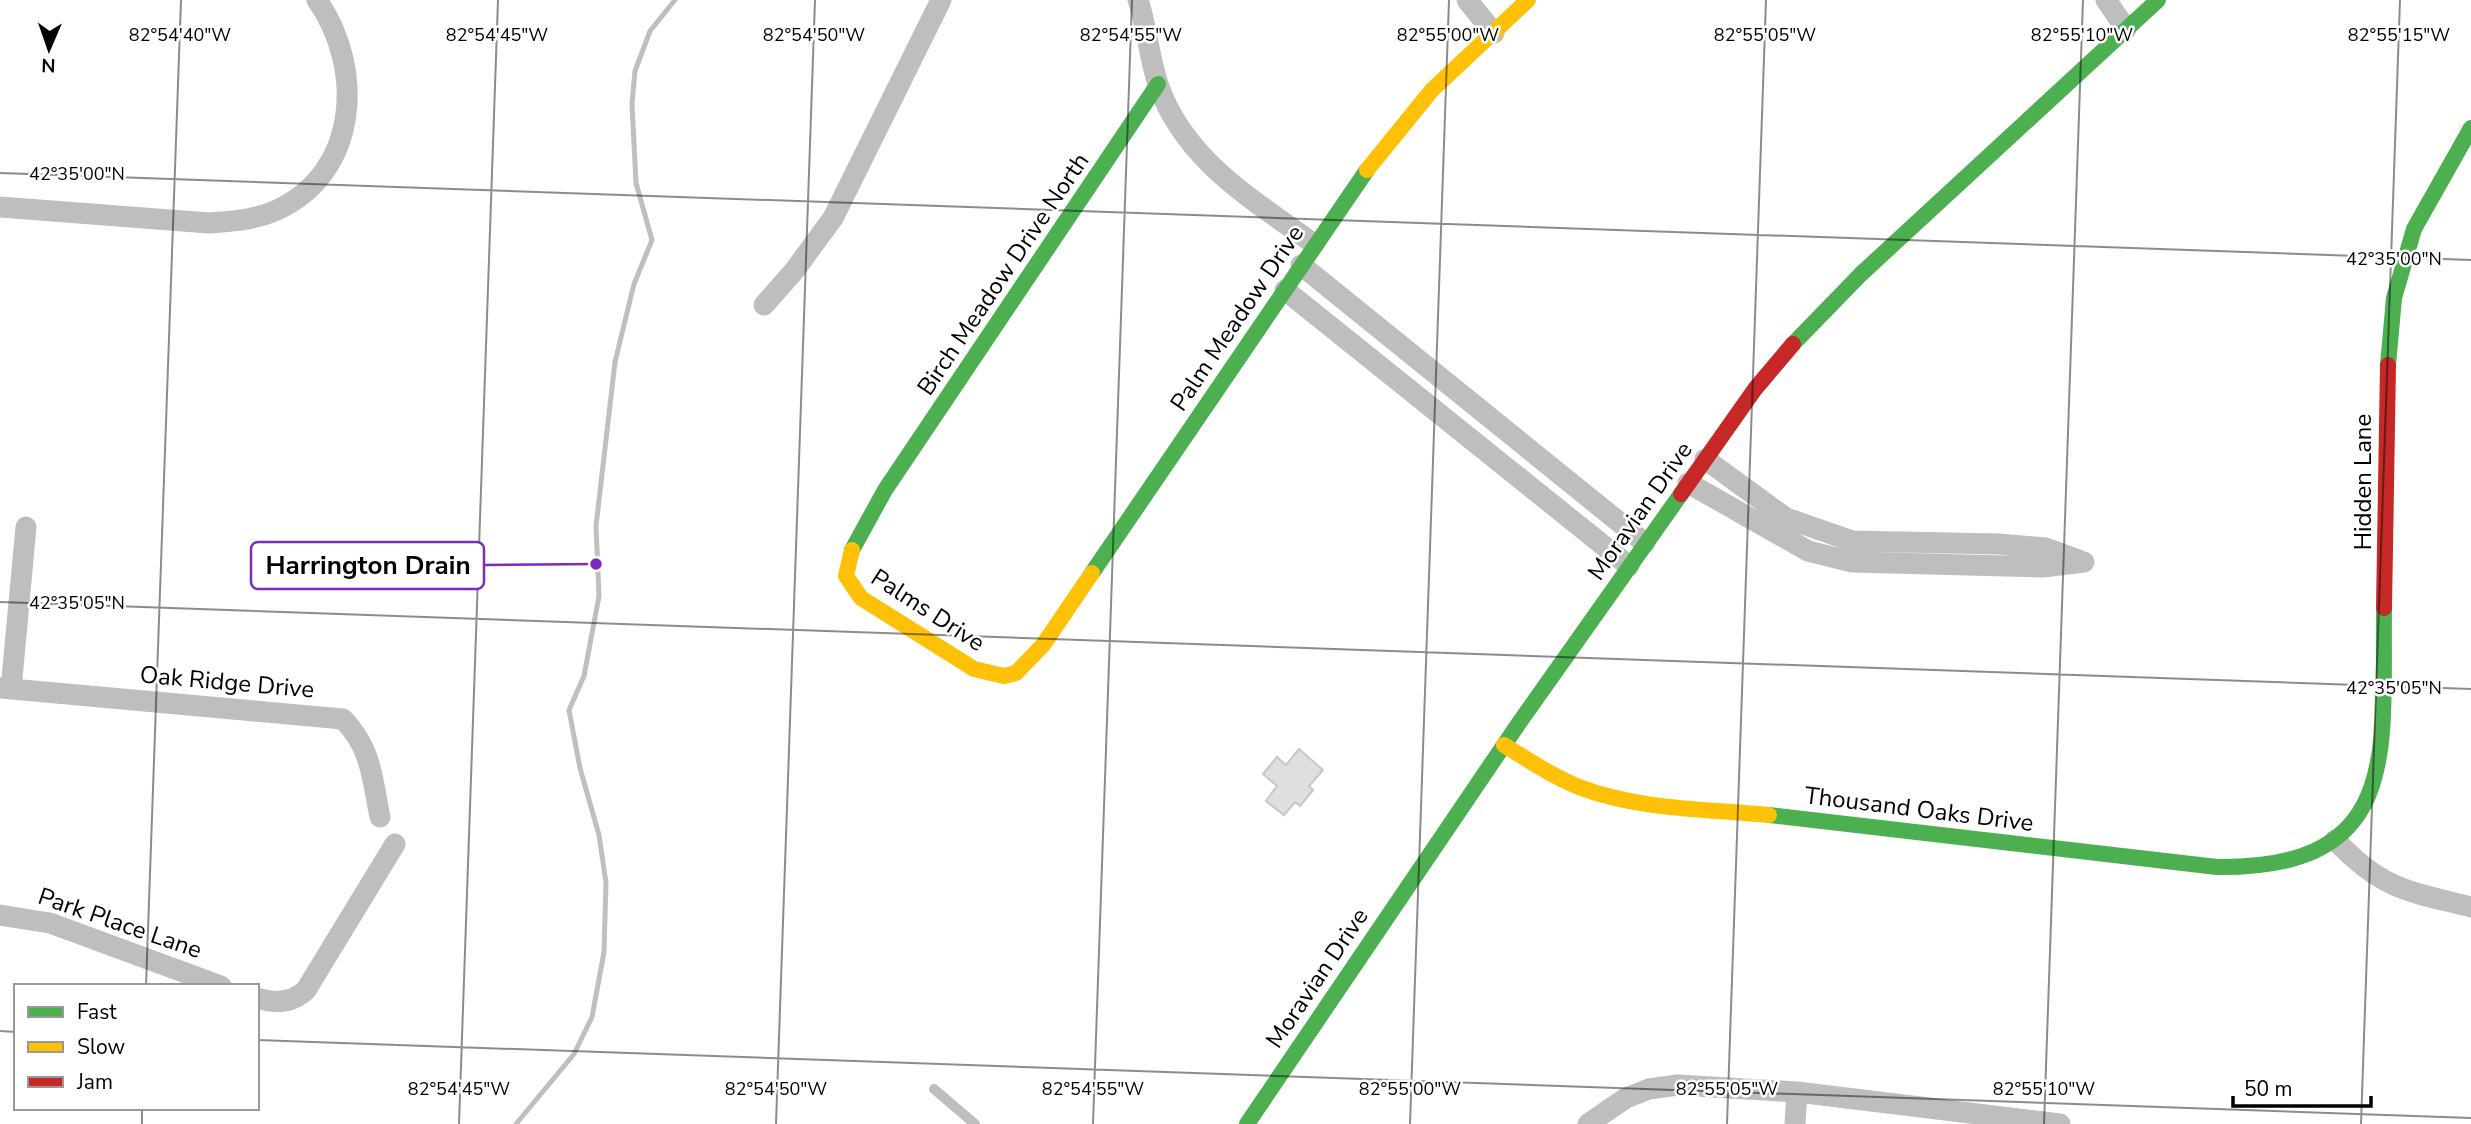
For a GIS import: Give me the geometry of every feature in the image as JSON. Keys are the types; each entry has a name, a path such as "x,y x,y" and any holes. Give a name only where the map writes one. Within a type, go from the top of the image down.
{"street":[{"path":"0,207 209,223 243,221 276,210 306,192 329,164 345,128 349,86 345,59 336,32 317,0"},
{"path":"764,306 833,218 941,0"},
{"path":"1138,0 1158,83 1174,119 1199,156 1234,186 1314,244"},
{"path":"1466,0 1494,33"},
{"name":"Palm Meadow Drive","path":"1004,676 1016,673 1028,662 1076,601 1314,244 1409,113 1528,0"},
{"path":"2106,0 2126,29"},
{"name":"Moravian Drive","path":"1247,1124 1504,745 1705,459 1785,352 1852,284 2158,0"},
{"name":"Birch Meadow Drive North","path":"885,490 1158,83"},
{"name":"Hidden Lane","path":"2335,840 2366,804 2382,750 2386,387 2394,298 2414,229 2471,128"},
{"path":"1301,265 1646,543"},
{"path":"1284,290 1629,566"},
{"path":"1453,425 1472,403"},
{"path":"1705,459 1760,514 1808,551 1852,562 1895,553 1971,554"},
{"path":"1688,483 1760,514"},
{"name":"Palms Drive","path":"885,490 850,552 846,576 852,588 861,598 965,665 1004,676"},
{"path":"5,689 26,527"},
{"name":"Oak Ridge Drive","path":"5,689 343,719 360,736 368,756 380,817"},
{"name":"Thousand Oaks Drive","path":"1504,745 1556,777 1582,788 1636,802 2251,869 2275,867 2307,857 2335,840"},
{"path":"2335,840 2356,862 2386,883 2471,907"},
{"path":"259,998 280,1003 293,999 306,990 395,844"},
{"name":"Park Place Lane","path":"0,915 50,923 216,984"},
{"path":"1588,1124 1626,1098 1660,1086 1700,1085 1797,1092 2052,1124"},
{"path":"1795,1124 1797,1092"}],"lane":[{"path":"934,1089 975,1124"}],"building":[{"path":"1299,749 1323,770 1309,786 1313,790 1300,806 1295,802 1284,815 1266,801 1277,786 1263,774 1277,757 1286,765"}],"waterway":[{"path":"516,1124 574,1054 592,1017 604,952 606,883 599,835 580,768 569,710 584,676 599,596 596,526 615,362 634,284 652,240 636,183 632,104 635,71 650,31 675,0"}],"traffic: fast":[{"path":"1793,344 1861,274 2158,0"},
{"path":"852,550 885,490 1158,84"},
{"path":"2388,365 2394,298 2414,229 2471,128"},
{"path":"1092,573 1367,170"},
{"path":"1247,1124 1519,723 1681,494"},
{"path":"1769,815 2217,867 2278,862 2322,847 2351,823 2370,792 2380,753 2384,608"}],"traffic: slow":[{"path":"1367,170 1432,90 1528,0"},
{"path":"852,550 846,576 861,598 974,669 1004,676 1016,673 1043,645 1092,573"},
{"path":"1504,745 1559,778 1602,795 1673,807 1769,815"}],"traffic: jam":[{"path":"1681,494 1755,389 1793,344"},
{"path":"2384,608 2388,365"}],"place":[{"name":"Harrington Drain","path":"596,564"}]}
